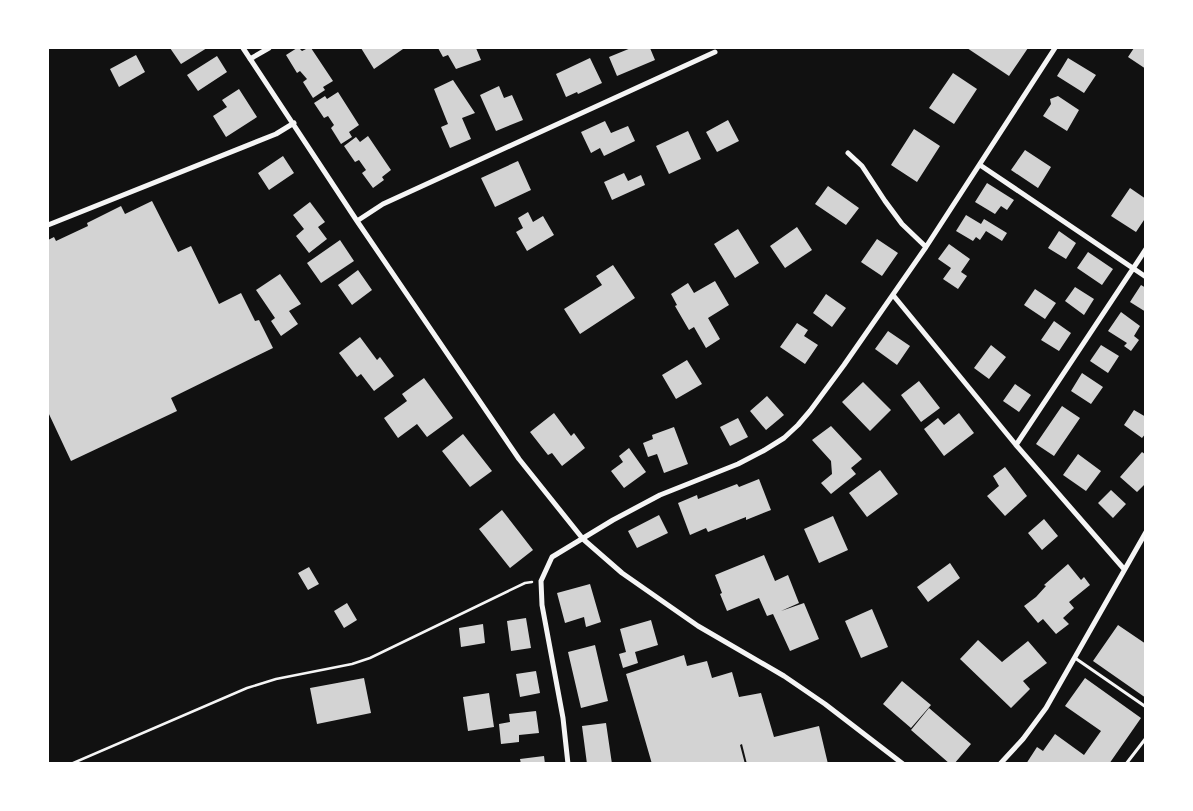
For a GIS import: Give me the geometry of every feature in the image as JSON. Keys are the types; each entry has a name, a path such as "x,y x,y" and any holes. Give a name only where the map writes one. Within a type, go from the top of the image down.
{"street":[{"path":"242,48 519,459 583,539 622,573 698,626 784,676 818,699 903,764"},
{"path":"250,59 269,48"},
{"path":"568,764 563,718 542,605 541,581 552,558 613,520 660,495 738,464 784,438 810,411 926,247 1055,48"},
{"path":"357,221 383,204 715,52"},
{"path":"48,225 276,134 294,123"},
{"path":"848,153 862,166 902,224 926,247"},
{"path":"980,165 1146,277"},
{"path":"1016,445 1146,249"},
{"path":"893,294 1016,445 1124,569"},
{"path":"1000,764 1023,739 1046,708 1146,532"}],"lane":[{"path":"1075,658 1146,707"},
{"path":"1126,764 1146,738"}],"path":[{"path":"71,764 247,688 276,680 331,670 370,658 525,583 541,581"}],"building":[{"path":"170,48 207,48 181,64"},
{"path":"297,48 302,51 311,48 333,81 323,87 325,90 313,98 303,82 307,79 300,71 297,73 286,55"},
{"path":"361,48 402,48 403,49 374,69"},
{"path":"438,48 476,48 481,60 456,69 448,55 443,57"},
{"path":"631,48 650,48 655,60 617,76 609,57"},
{"path":"967,48 1028,48 1009,76"},
{"path":"1134,48 1146,48 1146,69 1128,57"},
{"path":"136,55 145,72 119,87 110,69"},
{"path":"217,56 227,72 198,91 187,75"},
{"path":"590,58 602,83 578,94 577,92 566,97 556,74"},
{"path":"1068,58 1096,75 1084,93 1057,76"},
{"path":"953,73 977,89 954,124 929,108"},
{"path":"453,80 475,113 462,118 471,139 450,148 441,127 448,124 434,89"},
{"path":"499,86 504,98 512,95 523,120 496,131 480,95"},
{"path":"239,89 257,117 226,137 213,116 227,107 222,100"},
{"path":"338,92 359,125 349,132 352,137 341,144 331,128 334,125 328,116 324,118 314,103 325,96 327,99"},
{"path":"1058,96 1079,110 1067,131 1043,116 1051,104 1050,99"},
{"path":"728,120 739,141 717,152 706,132"},
{"path":"605,121 611,133 628,126 635,141 604,156 600,148 591,153 581,132"},
{"path":"914,129 940,146 917,182 891,165"},
{"path":"688,131 701,159 669,174 656,146"},
{"path":"368,136 391,170 382,177 384,180 373,188 362,173 366,170 359,160 355,162 344,146 356,137 360,142"},
{"path":"1025,150 1051,167 1038,188 1011,170"},
{"path":"283,156 294,173 269,190 258,173"},
{"path":"518,161 531,190 495,207 481,178"},
{"path":"624,173 628,181 641,175 645,185 612,200 604,182"},
{"path":"987,183 1014,200 1007,210 1001,206 995,214 975,202"},
{"path":"828,186 859,208 846,225 815,204"},
{"path":"1130,188 1146,199 1146,217 1136,232 1111,216"},
{"path":"152,201 178,252 191,246 219,304 241,293 255,321 259,320 273,348 171,398 177,411 71,461 48,412 48,240 54,237 56,241 88,226 87,223 121,206 125,214"},
{"path":"310,202 325,222 318,227 327,239 309,253 296,236 304,229 293,215"},
{"path":"528,212 533,222 543,216 554,235 527,251 516,232 523,228 518,218"},
{"path":"966,215 981,224 984,219 1007,233 1002,241 986,231 980,240 976,237 973,241 956,231"},
{"path":"797,227 812,250 785,268 770,246"},
{"path":"738,229 759,263 735,278 714,244"},
{"path":"1059,231 1076,243 1066,259 1048,248"},
{"path":"877,239 898,253 882,276 861,262"},
{"path":"340,240 354,261 321,283 307,263"},
{"path":"949,244 970,259 961,272 967,276 958,289 943,279 951,268 938,259"},
{"path":"1088,252 1113,269 1102,285 1077,268"},
{"path":"613,265 635,298 580,334 564,309 602,285 596,276"},
{"path":"358,270 372,290 352,305 338,285"},
{"path":"280,274 301,304 289,311 298,324 281,336 271,321 275,318 256,290"},
{"path":"715,281 729,305 708,318 720,339 706,348 694,327 689,330 675,306 677,305 671,294 688,283 694,293"},
{"path":"1141,285 1146,288 1146,312 1130,302"},
{"path":"1075,287 1094,299 1084,315 1065,301"},
{"path":"1035,289 1056,303 1045,319 1024,305"},
{"path":"826,294 846,308 832,327 813,313"},
{"path":"1121,312 1140,326 1134,336 1139,340 1131,351 1124,346 1127,343 1108,331"},
{"path":"1054,321 1071,333 1059,351 1041,340"},
{"path":"797,323 808,330 804,336 818,345 805,364 780,347"},
{"path":"888,331 910,346 897,365 875,349"},
{"path":"360,337 377,360 380,357 394,376 374,391 361,374 357,377 339,353"},
{"path":"991,345 1006,357 989,379 974,368"},
{"path":"1101,345 1119,356 1108,373 1090,361"},
{"path":"687,360 702,384 676,399 662,375"},
{"path":"1082,373 1103,387 1091,404 1071,391"},
{"path":"424,378 453,418 427,437 417,424 398,438 384,418 407,401 402,394"},
{"path":"919,381 940,408 921,422 901,395"},
{"path":"863,382 891,410 870,431 842,402"},
{"path":"1015,384 1031,395 1019,412 1003,401"},
{"path":"767,396 784,415 766,430 750,411"},
{"path":"1062,406 1080,418 1054,456 1036,444"},
{"path":"1134,410 1146,417 1146,433 1142,438 1124,425"},
{"path":"554,413 571,436 574,433 585,448 562,466 552,453 548,455 530,432"},
{"path":"959,413 974,433 944,456 924,429 938,418 944,425"},
{"path":"738,418 748,437 730,446 720,427"},
{"path":"831,426 862,459 851,468 856,474 831,494 821,483 832,474 831,461 812,440"},
{"path":"674,427 688,464 664,473 657,454 648,457 643,443 653,439 652,435"},
{"path":"463,434 492,471 470,487 442,451"},
{"path":"629,448 646,472 624,488 611,471 623,462 619,456"},
{"path":"1142,452 1146,455 1146,483 1137,492 1120,477"},
{"path":"1078,454 1101,471 1086,491 1063,475"},
{"path":"1005,467 1027,496 1005,516 987,496 999,486 993,476"},
{"path":"880,470 898,494 867,517 849,493"},
{"path":"759,479 771,510 746,520 746,517 708,532 706,528 690,535 678,503 697,495 698,499 737,484 739,487"},
{"path":"1111,490 1126,504 1113,518 1098,503"},
{"path":"502,510 533,550 510,568 479,529"},
{"path":"659,515 668,533 637,548 628,531"},
{"path":"833,516 848,550 819,563 804,529"},
{"path":"1044,519 1058,536 1042,550 1028,533"},
{"path":"764,555 775,581 788,575 799,603 781,611 804,603 819,639 790,651 773,614 767,616 759,598 727,611 715,575"},
{"path":"950,563 960,578 928,602 917,587"},
{"path":"1068,564 1081,580 1084,577 1090,585 1069,602 1074,608 1063,618 1069,624 1056,634 1043,619 1038,623 1024,606 1036,597 1046,586 1044,585"},
{"path":"309,567 319,584 308,590 298,573"},
{"path":"590,584 601,622 586,627 584,617 565,623 557,593"},
{"path":"347,603 357,620 344,628 334,611"},
{"path":"872,609 888,647 861,658 845,621"},
{"path":"526,618 531,648 511,651 507,621"},
{"path":"651,620 658,645 635,652 638,663 623,668 619,654 626,652 620,629"},
{"path":"483,624 485,643 461,647 459,628"},
{"path":"1118,625 1146,644 1146,698 1093,661"},
{"path":"978,640 1002,662 1028,641 1047,663 1023,681 1030,689 1011,708 960,659"},
{"path":"595,645 608,701 581,708 568,652"},
{"path":"684,655 687,666 707,661 712,678 732,672 739,697 761,693 774,737 819,726 828,764 747,764 742,744 740,745 745,764 652,764 626,674"},
{"path":"536,671 540,693 520,697 516,674"},
{"path":"364,678 371,713 317,724 310,688"},
{"path":"1085,678 1141,718 1109,764 1026,764 1037,747 1043,751 1055,734 1084,755 1101,731 1065,706"},
{"path":"902,681 931,705 911,728 883,704"},
{"path":"489,693 494,727 468,731 463,697"},
{"path":"929,708 971,744 954,764 950,764 911,730"},
{"path":"536,711 539,733 519,735 519,742 501,744 499,724 510,722 509,714"},
{"path":"606,723 612,764 587,764 582,726"},
{"path":"544,756 545,764 521,764 520,759"}]}
